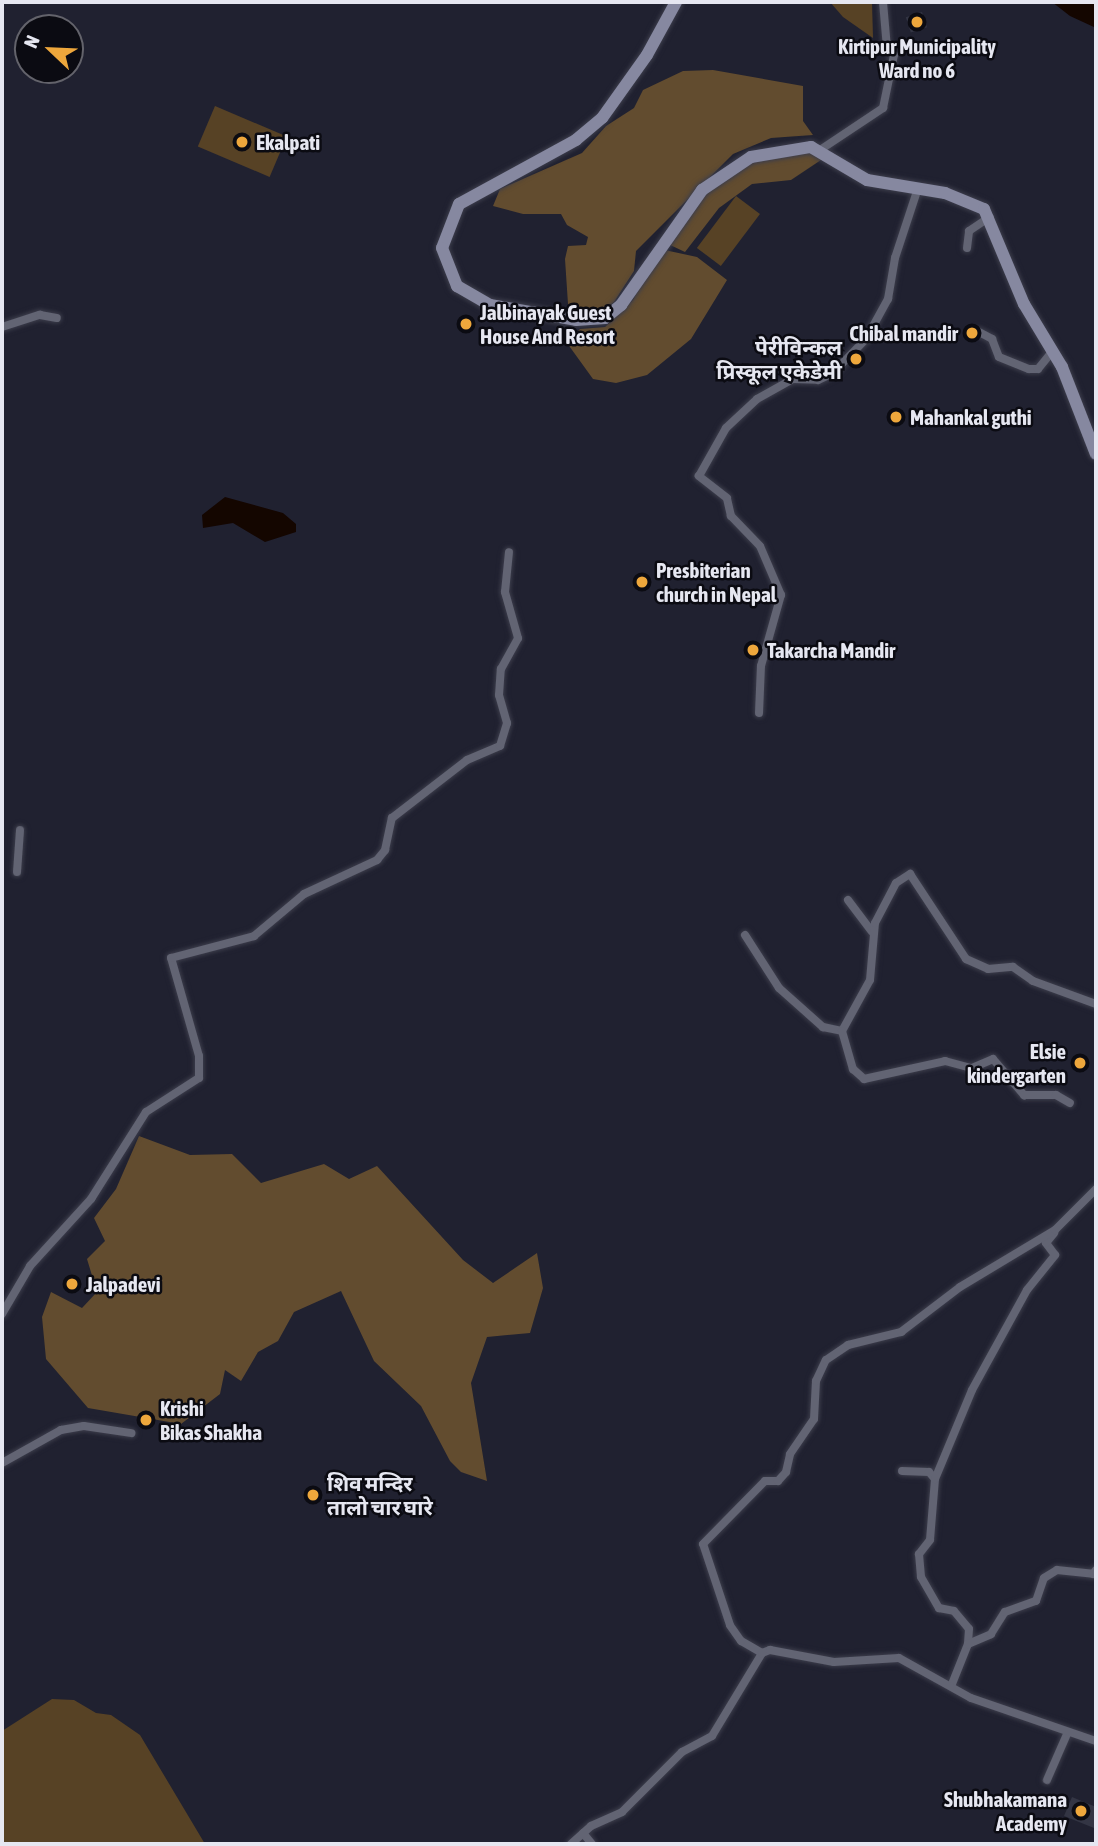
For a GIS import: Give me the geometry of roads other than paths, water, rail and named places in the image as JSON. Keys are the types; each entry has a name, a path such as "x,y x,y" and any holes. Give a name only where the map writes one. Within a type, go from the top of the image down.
{"main road":[{"path":"676,2 648,55 602,118 576,140 480,188 459,204 443,233 442,248 457,286 490,305 576,320 605,318 621,305 702,190 762,153 795,146 820,150 867,180 918,188 970,201 990,217 1024,304 1062,367 1096,454"}],"street":[{"path":"820,150 883,108 894,55 887,48 883,2"},
{"path":"759,713 761,666 781,595 760,547 731,516 727,498 699,476 726,428 757,400 793,379 818,380 833,373 866,339 888,299 895,258 918,188"},
{"path":"967,248 969,231 990,217"},
{"path":"2,327 40,315 57,317"},
{"path":"979,332 992,339 999,357 1029,369 1038,369 1052,352"},
{"path":"2,1314 30,1266 91,1199 146,1112 198,1078 199,1056 171,958 254,936 304,894 377,860 386,850 393,818 467,760 500,746 507,723 499,695 501,669 518,638 505,592 509,552"},
{"path":"17,872 20,830"},
{"path":"1070,1103 1056,1095 1024,1095 993,1059 972,1068 945,1061 864,1079 853,1069 842,1031 870,980 872,932 890,893 910,874 966,959 988,969 1013,967 1033,981 1096,1004"},
{"path":"848,900 872,932"},
{"path":"745,935 786,995 823,1027 842,1031"},
{"path":"952,1684 968,1644 969,1629 954,1611 939,1608 921,1577 919,1554 930,1540 935,1479 972,1390 1027,1290 1055,1255 1046,1243 1055,1230 1096,1189"},
{"path":"1055,1230 960,1287 901,1332 848,1345 826,1360 816,1381 814,1419 790,1454 786,1472 779,1481 765,1481 703,1544 730,1625 741,1641 762,1653 781,1649 834,1662 899,1658 952,1684 971,1698 1067,1734 1096,1741"},
{"path":"2,1463 61,1430 85,1426 131,1433"},
{"path":"902,1471 929,1472 935,1479"},
{"path":"968,1644 991,1634 1005,1612 1036,1601 1045,1578 1057,1570 1093,1574 1096,1570"},
{"path":"571,1844 583,1833 622,1812 682,1752 712,1736 727,1719 762,1653"},
{"path":"1047,1780 1067,1734"},
{"path":"583,1833 592,1844"}],"place":[{"name":"Kirtipur Municipality Ward no 6","path":"917,22"},
{"name":"Ekalpati","path":"242,142"},
{"name":"Jalbinayak Guest House And Resort","path":"466,324"},
{"name":"Chibal mandir","path":"972,333"},
{"name":"पेरीविन्कल प्रिस्कूल एकेडेमी","path":"856,359"},
{"name":"Mahankal guthi","path":"896,417"},
{"name":"Presbiterian church in Nepal","path":"642,582"},
{"name":"Takarcha Mandir","path":"753,650"},
{"name":"Elsie kindergarten","path":"1080,1063"},
{"name":"Jalpadevi","path":"72,1284"},
{"name":"Krishi Bikas Shakha","path":"146,1420"},
{"name":"शिव मन्दिर तालो चार घारे","path":"313,1495"},
{"name":"Shubhakamana Academy","path":"1081,1811"}]}
